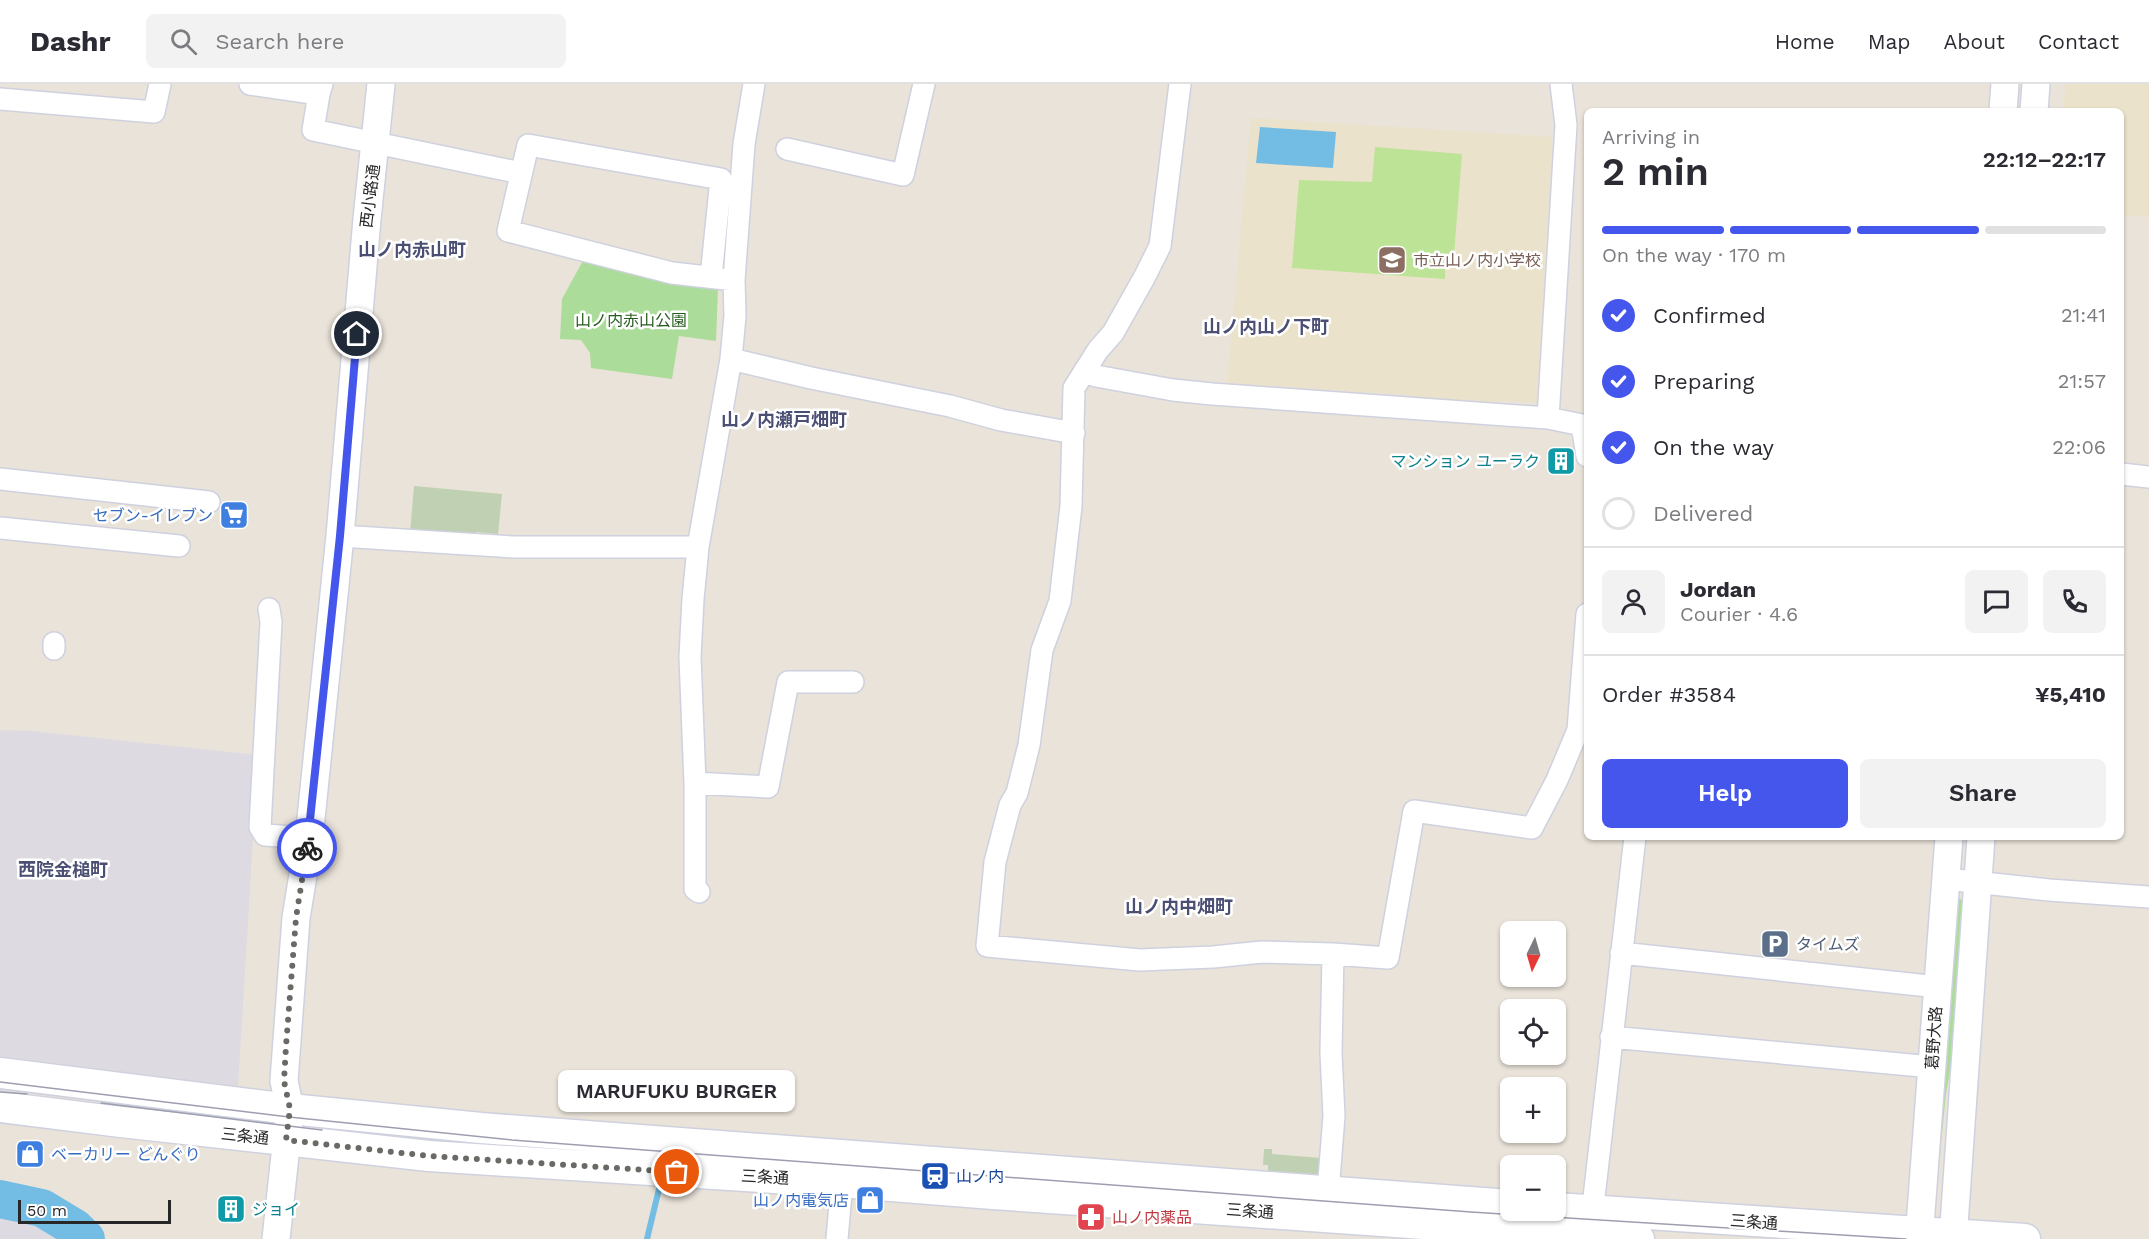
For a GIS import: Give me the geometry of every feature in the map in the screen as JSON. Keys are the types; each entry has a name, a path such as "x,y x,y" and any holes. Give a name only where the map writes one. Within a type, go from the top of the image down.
{"main road":[{"name":"三条通","path":"0,1073 290,1109 481,1128 1327,1204 1456,1233 1591,1223 2025,1239"},
{"name":"三条通","path":"0,1107 429,1156 842,1182 1004,1195 1327,1204 1500,1205"},
{"name":"三条通","path":"1566,1212 1639,1239"}],"street":[{"path":"0,99 154,112 160,84"},
{"path":"250,84 320,89 313,130 521,173"},
{"name":"西小路通","path":"276,1239 290,1109 284,1081 296,918 309,838 340,536 381,84"},
{"path":"721,278 754,84"},
{"path":"787,149 903,175 924,84"},
{"path":"1180,84 1160,246 1113,333 1074,388 1074,433 1068,535 1060,601 1042,650 1029,745 1017,793 1010,805 996,862 987,946 1140,960 1262,952 1388,958 1414,811 1532,828 1557,780 1578,730 1584,653"},
{"path":"1548,418 1566,125 1562,84"},
{"path":"2002,108 2005,84"},
{"path":"2034,108 2036,84"},
{"path":"699,892 695,889 695,783 690,657 693,599 698,547 731,359 735,316 721,278 721,179 528,145 508,231 672,273 721,278"},
{"path":"731,359 950,406 1001,420 1074,433"},
{"path":"1085,370 1096,376 1173,390 1548,418 1584,426"},
{"path":"2124,474 2149,477"},
{"path":"0,478 209,502"},
{"path":"0,528 179,546"},
{"path":"340,536 513,547 642,545 698,547"},
{"path":"269,609 272,622 260,827 265,835 309,838"},
{"path":"695,783 768,787 788,682 853,682"},
{"path":"1591,1223 1635,840"},
{"name":"葛野大路","path":"1919,1235 1949,840"},
{"name":"葛野大路","path":"1953,1237 1981,840"},
{"path":"1946,879 2049,890 2149,897"},
{"path":"1622,953 1938,987"},
{"path":"1327,1204 1334,1116 1331,1053 1333,954"},
{"path":"1611,1037 1932,1067"},
{"path":"837,1239 842,1182"}],"shaded area":[{"path":"2066,84 2149,84 2149,217 2124,215 2124,108 2063,108"},
{"name":"市立山ノ内小学校","path":"1251,118 1552,137 1537,402 1502,401 1485,405 1419,400 1409,395 1227,383"},
{"path":"0,730 31,731 258,755 238,1086 0,1059"},
{"path":"0,1213 29,1221 63,1239 0,1239"}],"green space":[{"path":"1375,147 1462,154 1454,254 1445,258 1445,279 1292,268 1299,180 1372,182"},
{"name":"山ノ内赤山公園","path":"585,257 718,288 716,341 679,336 672,379 591,368 590,353 581,340 560,339 562,299"},
{"path":"414,486 502,494 498,534 476,532 475,539 410,533"},
{"path":"1959,898 1963,901 1959,1016 1946,1094 1937,1184"},
{"path":"1264,1149 1272,1149 1272,1154 1321,1158 1320,1177 1268,1173 1268,1165 1263,1165"}],"water":[{"path":"1260,127 1336,132 1333,168 1256,163"}],"waterway":[{"path":"647,1239 659,1189"},
{"path":"0,1199 42,1208 75,1228 86,1239"}],"tram line":[{"path":"0,1082 289,1117 512,1140 1471,1212 1906,1239"},
{"path":"0,1092 27,1094"},
{"path":"101,1103 322,1130"}],"way so far":[{"path":"307,848 296,918 286,1046 284,1081 290,1109 286,1140 429,1156 677,1172"}],"place":[{"name":"市立山ノ内小学校","path":"1392,260"},
{"name":"マンション ユーラク","path":"1561,461"},
{"name":"セブン-イレブン","path":"234,515"},
{"name":"タイムズ","path":"1775,944"},
{"name":"ベーカリー どんぐり","path":"30,1154"},
{"name":"MARUFUKU BURGER","path":"677,1172"},
{"name":"山ノ内","path":"935,1176"},
{"name":"山ノ内電気店","path":"870,1200"},
{"name":"ジョイ","path":"231,1209"},
{"name":"山ノ内薬品","path":"1091,1217"}],"district":[{"name":"山ノ内赤山町","path":"412,249"},
{"name":"山ノ内山ノ下町","path":"1266,326"},
{"name":"山ノ内瀬戸畑町","path":"784,419"},
{"name":"西院金槌町","path":"63,869"},
{"name":"山ノ内中畑町","path":"1179,906"}],"route":[{"path":"307,848 340,536 357,334"}]}
